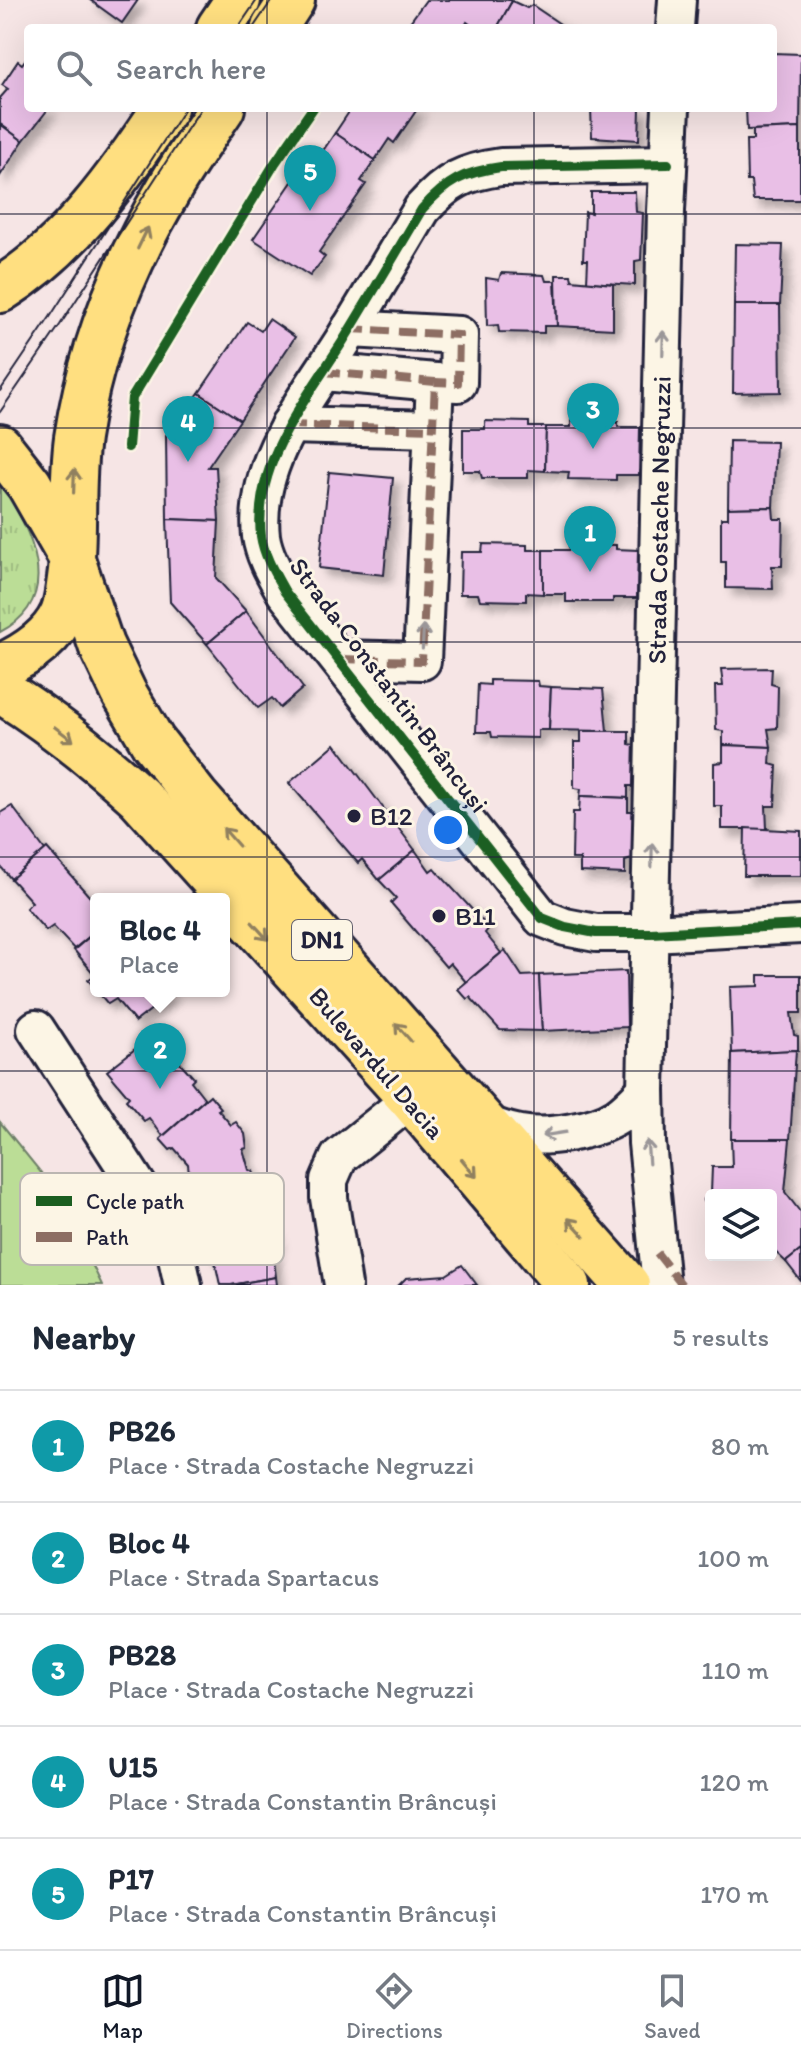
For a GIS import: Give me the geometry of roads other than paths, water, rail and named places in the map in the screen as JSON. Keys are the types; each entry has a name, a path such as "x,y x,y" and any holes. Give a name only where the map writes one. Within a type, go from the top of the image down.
{"main road":[{"path":"222,24 238,0"},
{"path":"277,24 292,0"},
{"path":"0,290 16,280 72,231 132,158 162,112"},
{"path":"0,667 52,633 63,613 72,559 77,438 89,380 110,309 162,201 219,112"},
{"name":"Bulevardul Dacia","path":"0,447 29,484 72,559 101,645 124,693 153,742 196,797 627,1285"},
{"name":"Bulevardul Dacia","path":"0,690 32,709 90,753 139,797 225,893"},
{"name":"Bulevardul Dacia","path":"230,898 411,1099 568,1285"}],"street":[{"path":"675,24 677,0"},
{"name":"Strada Costache Negruzzi","path":"651,933 671,112"},
{"name":"Strada Constantin Brâncuși","path":"668,164 501,167 479,170 454,179 438,191 422,209 289,425 274,455 267,479 261,536 268,563 285,592 542,918 565,927 596,933 801,925"},
{"path":"324,372 458,383 459,335 350,329"},
{"path":"339,659 422,661 435,382"},
{"path":"289,425 433,429"},
{"path":"651,933 647,1143 659,1269 682,1285"},
{"path":"36,1029 129,1173"},
{"name":"Bulevardul Dacia","path":"483,1123 519,1134 542,1136 570,1132 604,1124 621,1114 646,1090"},
{"path":"343,1285 329,1180 339,1157 411,1099"},
{"path":"179,1265 183,1285"}],"tram line":[{"path":"241,24 257,0"},
{"path":"256,24 272,0"},
{"path":"0,391 182,112"},
{"path":"0,412 198,112"}],"place":[{"name":"P17","path":"310,211"},
{"name":"PB28","path":"593,449"},
{"name":"U15","path":"188,462"},
{"name":"PB26","path":"590,572"},
{"name":"B12","path":"354,816"},
{"name":"B11","path":"439,916"},
{"name":"Bloc 4","path":"160,1089"}]}
